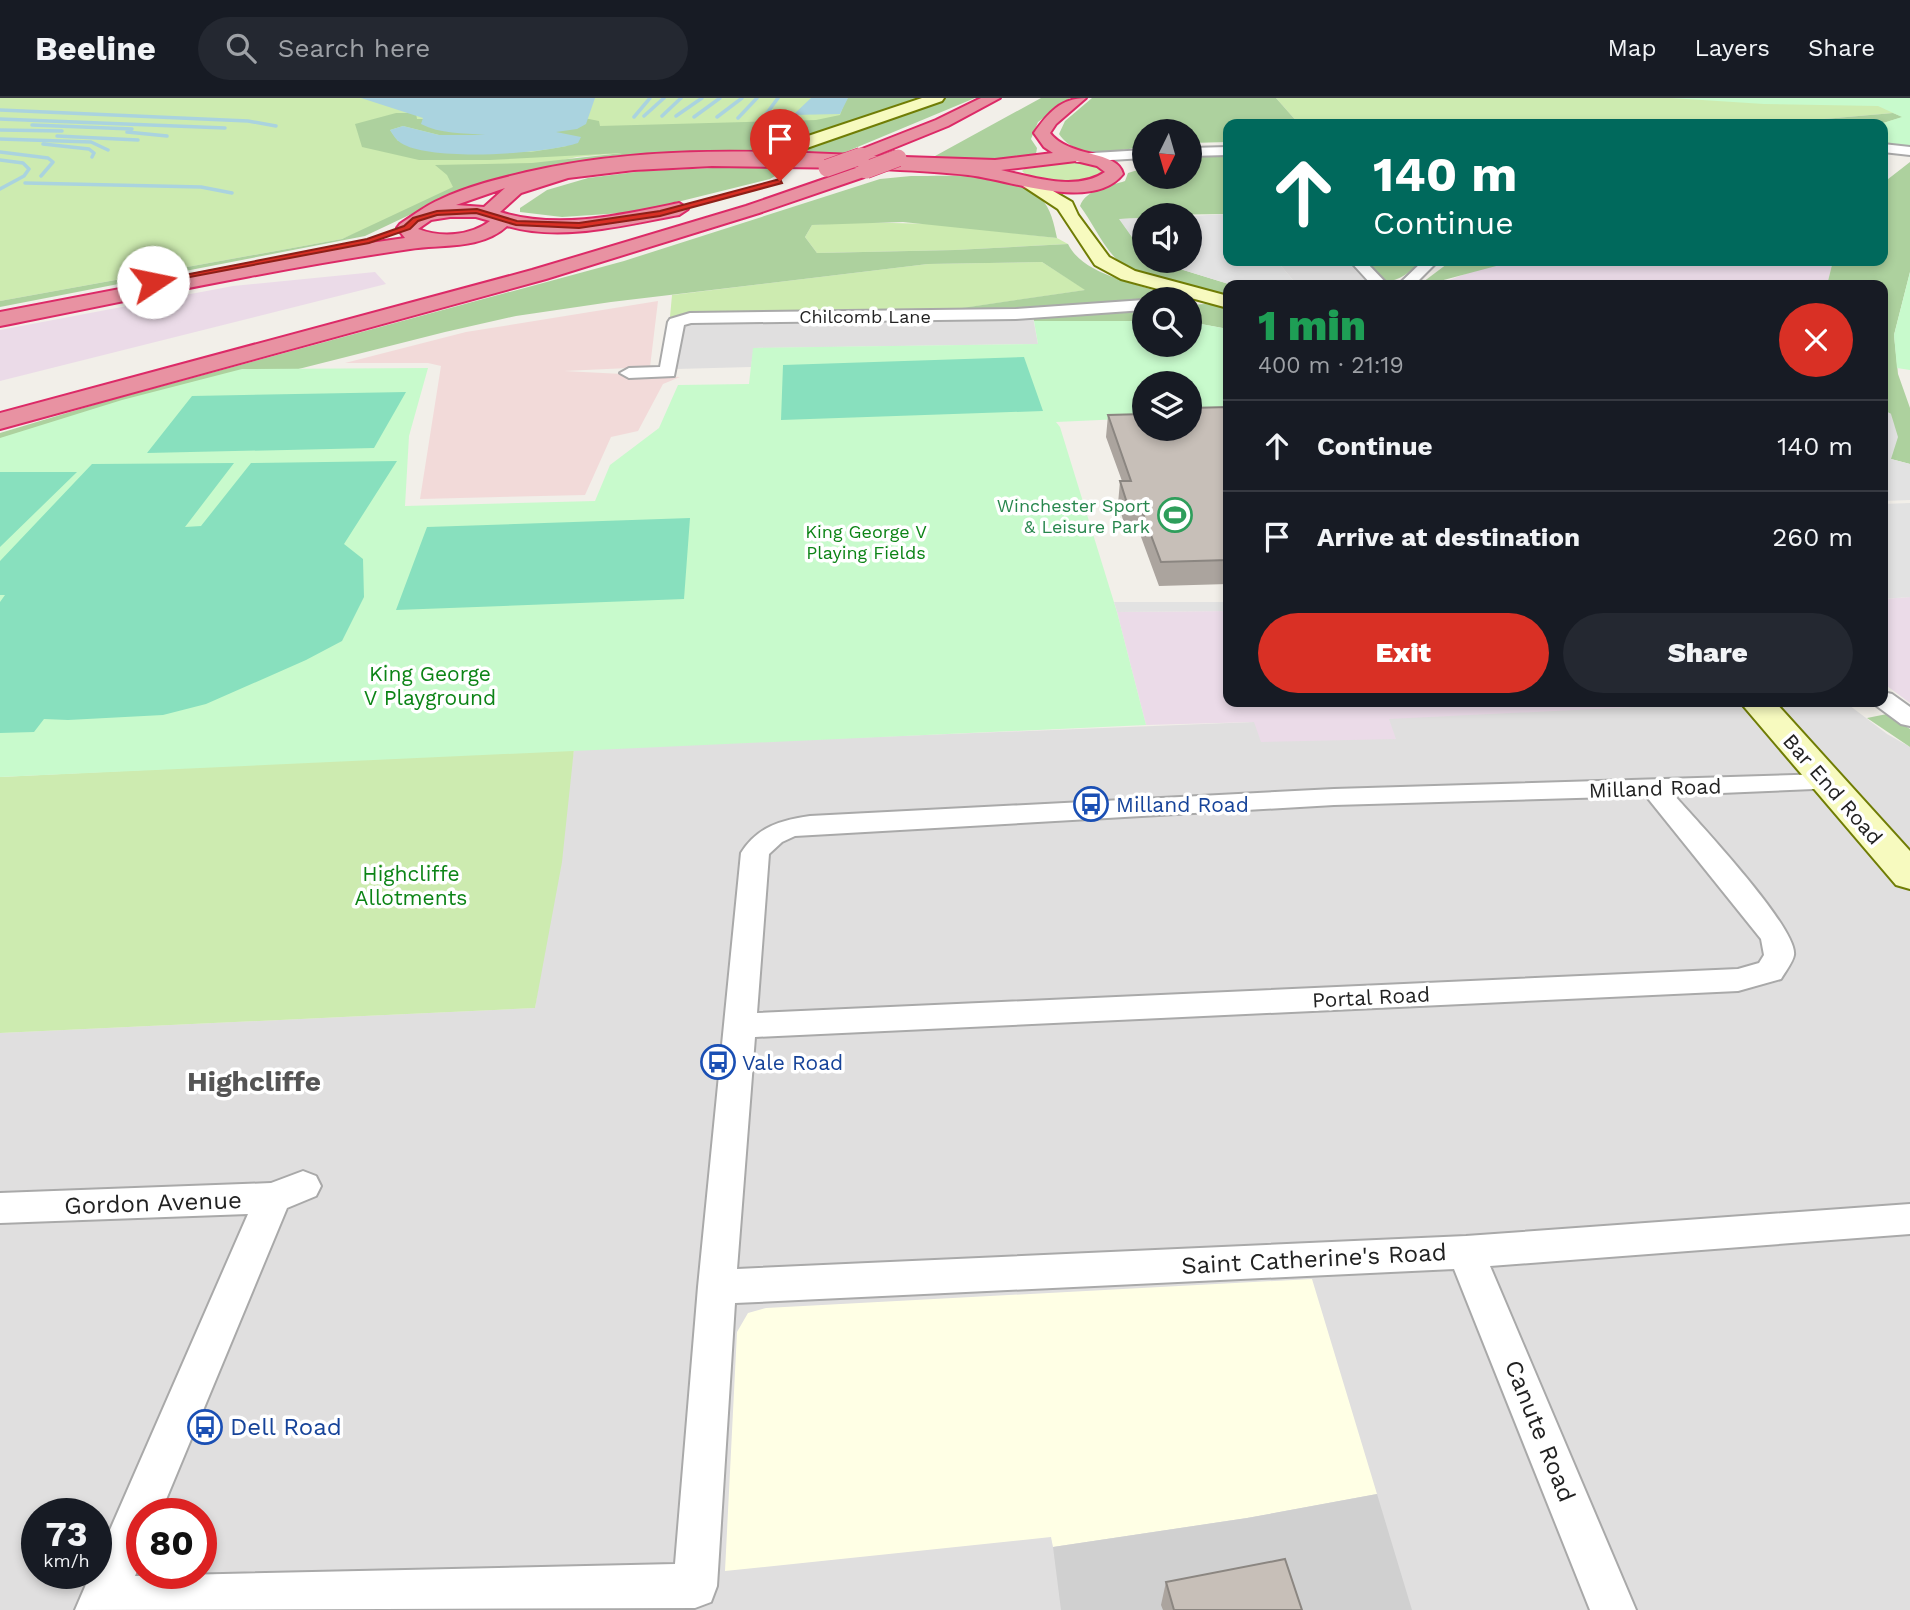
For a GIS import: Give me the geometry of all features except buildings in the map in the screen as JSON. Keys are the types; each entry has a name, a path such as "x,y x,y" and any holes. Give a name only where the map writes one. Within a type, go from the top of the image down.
{"highway":[{"path":"1075,158 1050,144 1042,133 1050,121 1079,98"},
{"path":"763,186 822,163 863,163 898,158 1000,102"},
{"path":"0,421 608,254 753,209 863,163 942,123 1000,102"},
{"path":"0,312 369,241 407,228 436,208 478,191 527,176 585,164 668,155 769,155 822,163 959,165 1025,174 1060,186 1094,184 1111,178 1114,170 1110,166 1075,158 1046,158 1025,174 919,167 672,160 593,169 531,183 501,195 492,202 494,216 499,224 483,234 328,255 0,319"},
{"path":"304,317 595,243 706,210 822,163"},
{"path":"425,216 450,211 494,216 538,226 579,226 629,219 698,204"},
{"path":"407,228 414,236 436,239"}],"main road":[{"path":"769,155 937,98"},
{"path":"800,144 800,151 822,163"},
{"path":"1025,174 1067,210 1102,261 1128,275 1163,287"},
{"path":"1067,210 1071,197 1094,184"},
{"path":"1202,299 1223,301"},
{"name":"Bar End Road","path":"1761,707 1910,876"}],"street":[{"path":"1888,149 1910,151"},
{"path":"1202,152 1223,151"},
{"path":"1075,158 1132,155"},
{"path":"1110,166 1114,160 1126,156"},
{"path":"1362,266 1375,280"},
{"path":"1410,280 1426,266"},
{"name":"Chilcomb Lane","path":"629,373 668,372 672,329 676,322 690,318 1016,314 1132,306"},
{"path":"1888,703 1910,719"},
{"name":"Milland Road","path":"741,1026 755,852 762,842 779,832 810,825 1334,797 1828,782"},
{"name":"Portal Road","path":"741,1026 1738,980 1770,971 1780,955 1776,937 1751,902 1654,788"},
{"path":"101,1605 695,1586 717,1287 741,1026"},
{"name":"Gordon Avenue","path":"0,1208 288,1192 101,1605"},
{"name":"Saint Catherine's Road","path":"717,1287 1466,1252 1910,1219"},
{"name":"Canute Road","path":"1466,1252 1614,1610"}],"shaded area":[{"path":"1223,214 1223,266 1281,266 1293,280 1223,280 1223,282 1193,273 1202,273 1202,215"},
{"path":"1132,218 1132,237 1119,219"},
{"path":"1281,266 1359,266 1371,280 1293,280"},
{"path":"1487,266 1832,266 1828,280 1449,280"},
{"path":"375,272 386,284 0,381 0,330 233,286"},
{"path":"658,301 650,367 564,371 680,377 663,384 638,431 611,437 585,495 420,499 441,366 428,363 345,363 466,332"},
{"path":"1033,317 1038,344 754,348 751,367 676,369 681,330 687,324 701,320"},
{"path":"1888,412 1891,414 1898,437 1891,459 1910,464 1910,500 1888,501"},
{"path":"1910,503 1910,597 1888,599 1888,504"},
{"path":"1910,597 1910,703 1888,687 1888,599"},
{"path":"1114,602 1223,602 1223,611 1117,612"},
{"path":"1223,611 1223,707 1634,707 1389,719 1396,739 1261,742 1254,722 1146,725 1117,612"},
{"path":"1631,707 1761,707 1910,876 1910,1610 0,1610 0,1033 535,1008 574,749"},
{"path":"1774,707 1852,707 1887,734 1910,747 1910,859 1819,754"},
{"path":"1312,1279 1377,1494 1247,1518 1053,1547 1051,1537 725,1571 737,1332 748,1313 766,1308"},
{"path":"1377,1494 1412,1610 1061,1610 1053,1547 1247,1518"}],"green space":[{"path":"0,98 929,98 767,153 645,151 577,157 505,172 342,239 0,301"},
{"path":"846,98 929,98 767,153 708,151 641,154 545,167 460,191 365,236 0,307 0,301 342,239 453,187 447,175 435,165 532,163 622,153 490,160 419,160 362,147 355,124 396,113 416,113 417,119 584,118 599,121 600,126 816,120 840,115","holes":["403,126 439,135 516,135 567,146 531,152 398,141 390,130"]},
{"path":"943,98 975,98 836,156 816,156 807,150 809,146"},
{"path":"1041,98 1070,98 1038,122 1031,139 1037,148 1036,154 1002,161 926,161"},
{"path":"1092,98 1276,98 1295,119 1223,119 1223,142 1202,143 1202,119 1132,119 1132,148 1097,152 1076,148 1059,134 1065,121"},
{"path":"1276,98 1910,98 1910,138 1888,142 1888,121 1902,117 1893,113 1825,119 1295,119"},
{"path":"1671,98 1910,98 1910,146 1888,144 1888,121 1902,117 1878,106 1764,104"},
{"path":"1893,113 1903,117 1888,122 1888,119 1825,119"},
{"path":"1223,156 1223,214 1202,214 1202,203 1132,203 1132,218 1120,219 1132,236 1132,270 1118,260 1106,246 1080,206 1093,192 1125,181 1128,173 1132,172 1132,189 1202,189 1202,157"},
{"path":"1077,161 1097,166 1103,173 1073,182 1049,182 1038,180 1022,171 1030,164"},
{"path":"1910,162 1910,272 1894,335 1898,374 1910,408 1910,464 1891,459 1891,414 1888,412 1888,280 1828,280 1832,266 1888,266 1888,179"},
{"path":"783,165 787,169 770,179 637,212 562,217 520,212 520,208 547,190 588,178 643,171"},
{"path":"960,176 1013,183 1028,189 1047,206 1057,238 903,222 812,225 805,237 817,253 1068,244 1075,255 1097,270 1143,287 1132,287 1132,303 1078,310 972,312 962,308 1085,290 1042,262 928,264 611,302 516,316 445,332 192,396 0,452 0,433 107,401 624,261 880,179"},
{"path":"850,222 934,224 1057,238 1068,244 817,253 805,237 812,225"},
{"path":"1042,262 1086,290 963,308 972,312 734,312 670,317 672,295 928,264"},
{"path":"1369,266 1416,266 1396,279 1383,280"},
{"path":"1444,266 1496,266 1444,280 1426,280"},
{"path":"1910,272 1910,370 1897,368 1894,335"},
{"path":"1140,273 1193,273 1223,282 1223,297 1202,291 1202,287 1185,287"},
{"path":"1202,304 1223,306 1223,328 1202,324"},
{"path":"1132,310 1132,321 1034,321 1033,317"},
{"name":"King George V Playing Fields","path":"1034,321 1132,321 1132,357 1202,357 1202,324 1223,328 1223,415 1202,416 1202,371 1132,371 1132,419 1056,422 1060,427 1117,612 1146,725 0,777 0,438 122,400 242,369 428,368 409,436 405,506 595,501 610,465 659,428 678,385 749,384 753,348 1038,344"},
{"path":"1024,357 1043,411 781,420 783,365"},
{"path":"406,392 374,448 147,453 192,396"},
{"path":"397,461 344,544 363,559 364,597 342,641 306,660 206,704 163,715 44,719 34,732 0,733 0,602 5,595 0,595 0,561 92,464 234,463 185,527 201,526 251,463"},
{"path":"0,472 77,472 0,547"},
{"path":"690,518 684,599 396,610 427,527"},
{"path":"1887,714 1910,729 1910,747 1867,718"},
{"name":"Highcliffe Allotments","path":"574,749 562,862 535,1008 0,1033 0,777"}],"water":[{"path":"361,98 595,98 586,124 577,129 556,132 581,137 578,143 515,153 461,154 416,149 401,143 390,130 403,126 439,135 485,135 436,130 421,124 423,118"},
{"path":"811,98 848,98 840,114 793,115"}],"waterway":[{"path":"634,117 650,98"},
{"path":"644,116 664,98"},
{"path":"662,116 681,98"},
{"path":"676,116 702,98"},
{"path":"694,117 720,98"},
{"path":"717,117 742,98"},
{"path":"738,118 757,98"},
{"path":"764,117 778,98"},
{"path":"0,110 248,121 276,126"},
{"path":"0,119 225,128"},
{"path":"32,125 132,129"},
{"path":"0,130 62,131"},
{"path":"127,132 167,136"},
{"path":"57,136 138,140"},
{"path":"0,139 91,142 108,150"},
{"path":"43,144 89,149 94,153 92,157"},
{"path":"0,152 48,158 53,162 41,176"},
{"path":"0,160 23,163 29,169 24,176 0,189"},
{"path":"25,183 201,187 232,193"}],"place":[{"name":"Winchester Sport & Leisure Park","path":"1175,515"},
{"name":"Milland Road","path":"1091,804"},
{"name":"Vale Road","path":"718,1062"},
{"name":"Dell Road","path":"205,1427"}],"district":[{"name":"Highcliffe","path":"254,1081"}],"route":[{"path":"153,282 369,241 407,228 416,220 437,213 477,211 516,223 579,226 660,214 780,181"}],"park label":[{"name":"King George V Playground","path":"430,685"}]}
